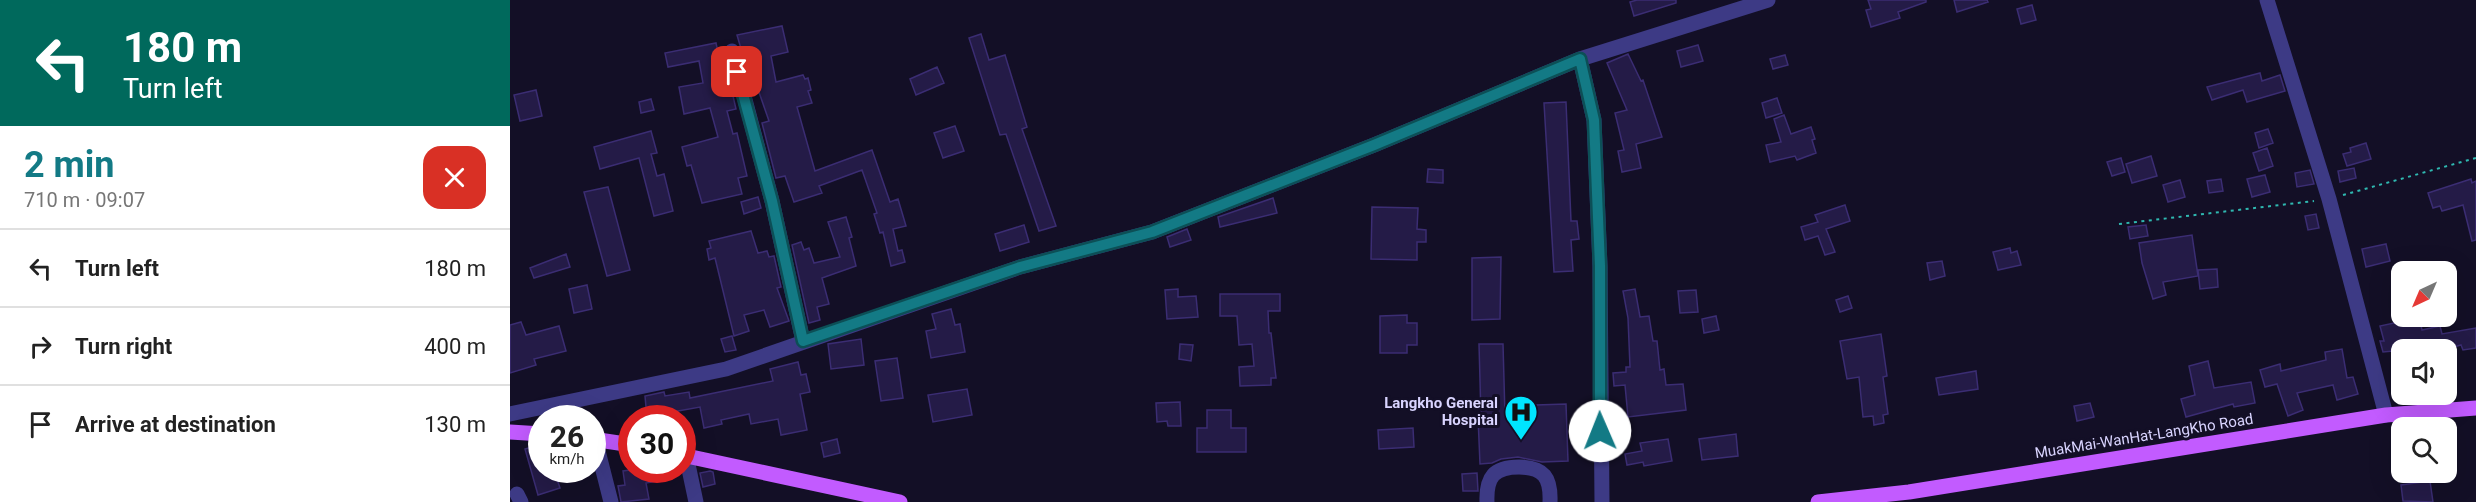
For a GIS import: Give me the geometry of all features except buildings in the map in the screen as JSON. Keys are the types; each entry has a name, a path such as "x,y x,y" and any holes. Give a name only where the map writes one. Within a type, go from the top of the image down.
{"main road":[{"name":"MuakMai-WanHat-LangKho Road","path":"1818,502 1909,492 2386,415 2476,408"},
{"path":"510,432 528,433"},
{"path":"696,458 900,502"}],"street":[{"path":"510,414 726,369 1020,267 1152,232 1374,145 1580,59 1768,0"},
{"path":"2267,0 2329,199 2386,415"},
{"path":"732,51 772,201 803,341"},
{"path":"1580,59 1594,120 1600,266 1602,502"},
{"path":"1487,502 1490,479 1496,471 1506,467 1533,467 1542,472 1547,480 1550,502"},
{"path":"606,483 611,502"},
{"path":"691,483 696,502"}],"path":[{"path":"2119,224 2329,199 2476,158"}],"place":[{"name":"Langkho General Hospital","path":"1521,441"}],"route":[{"path":"737,72 772,201 803,341 1020,267 1152,232 1374,145 1580,59 1594,120 1600,266 1600,431"}]}
